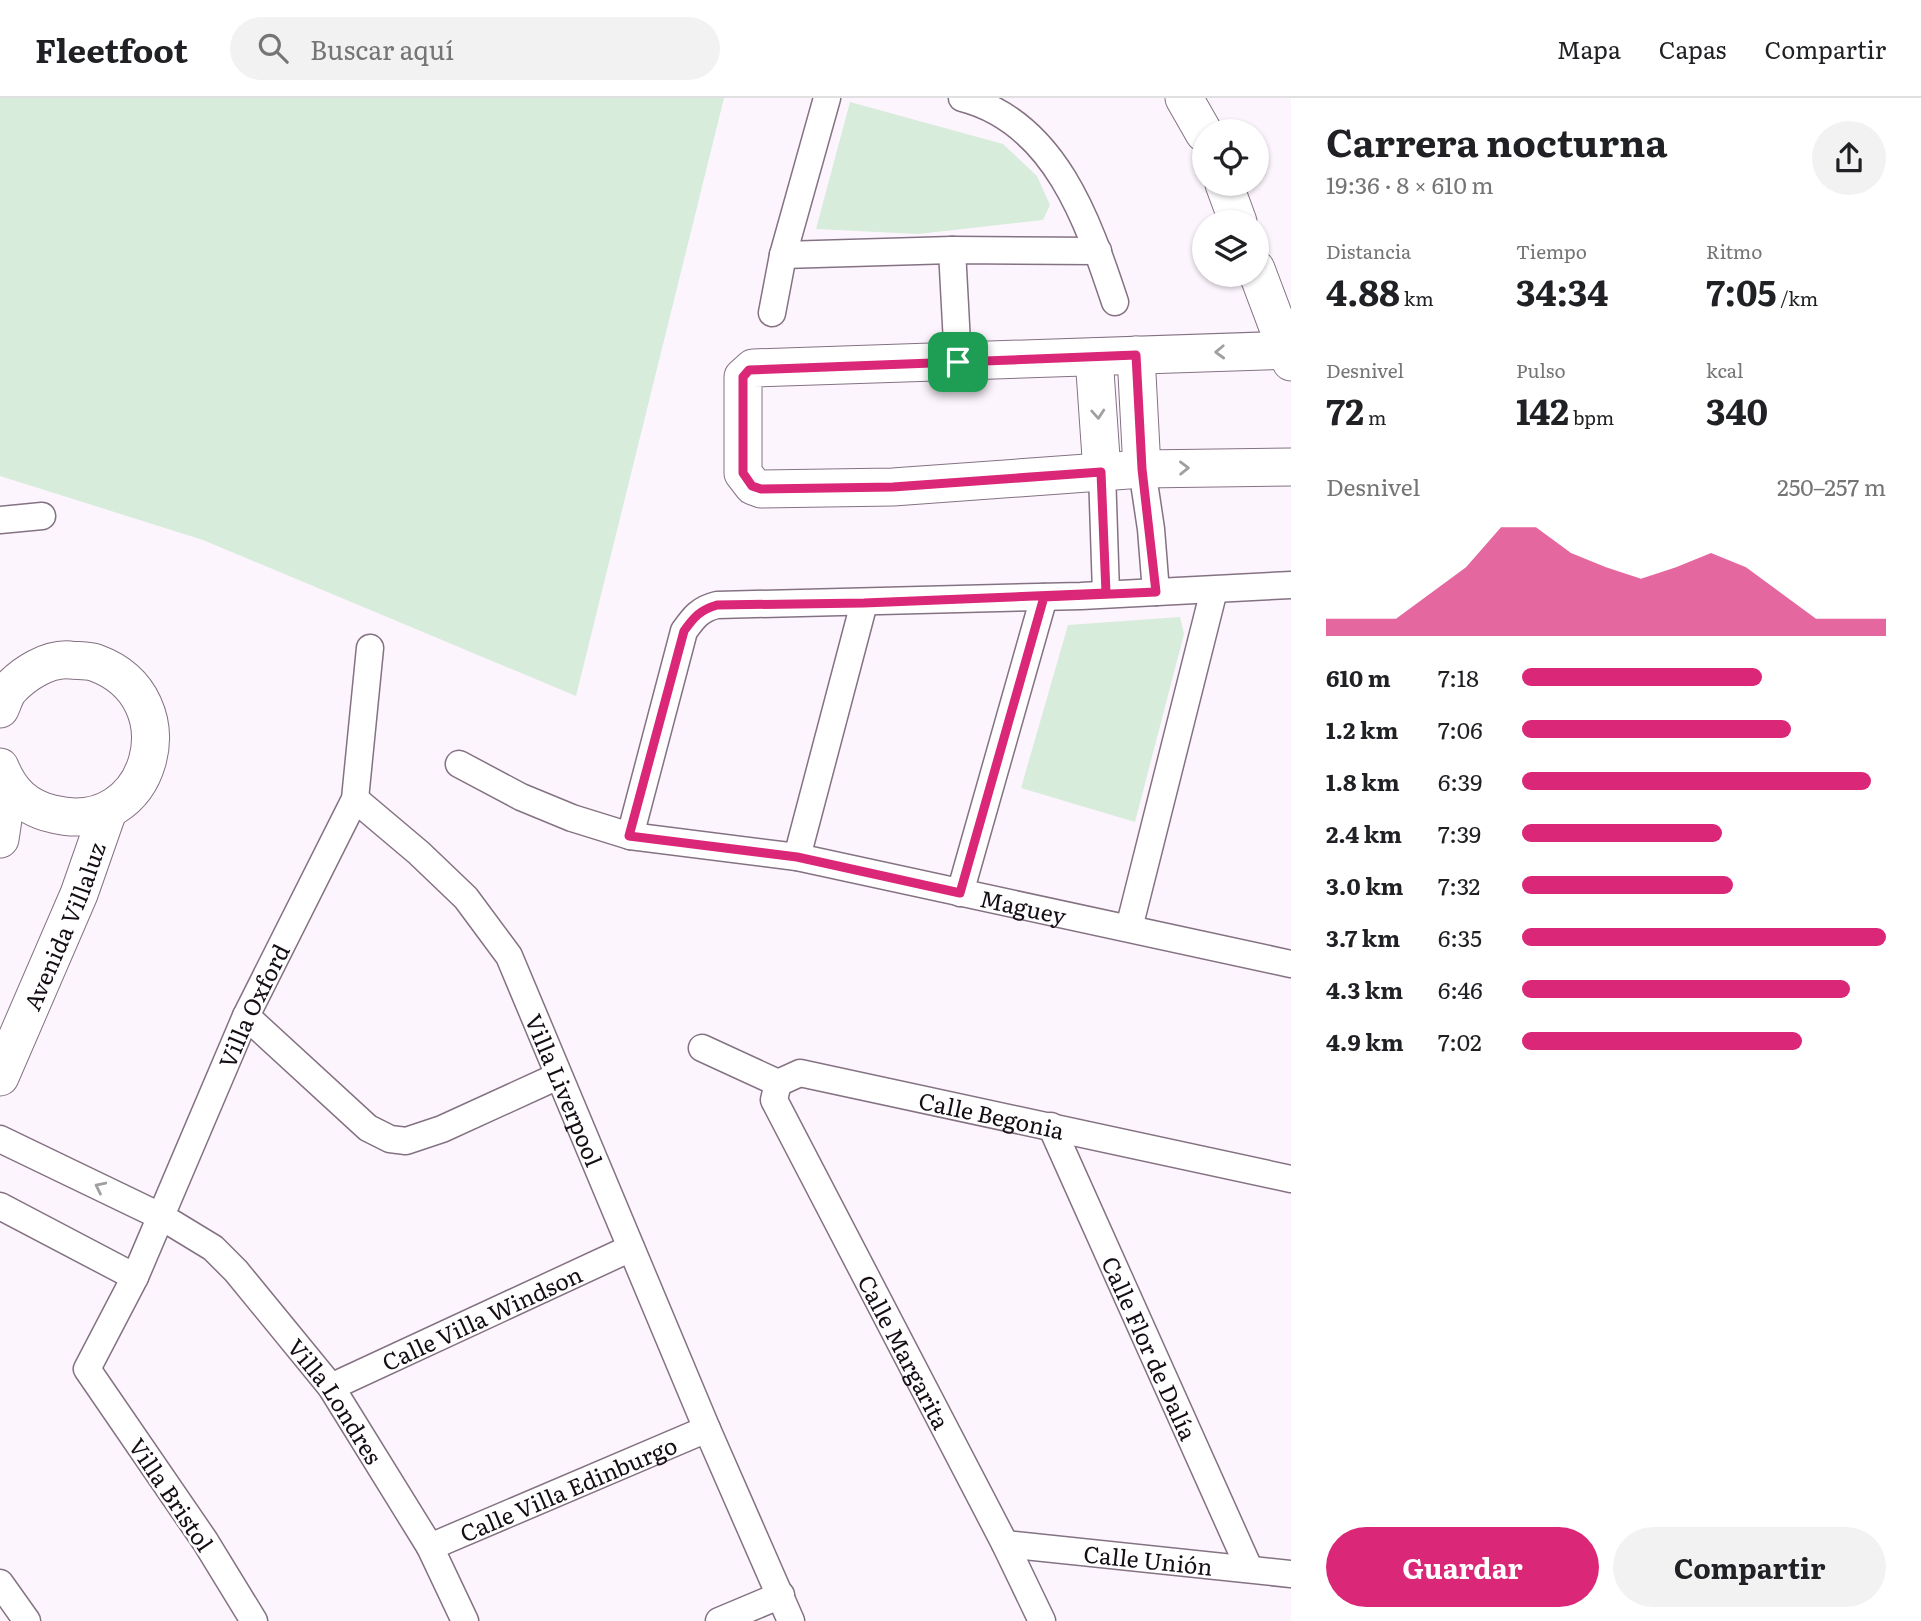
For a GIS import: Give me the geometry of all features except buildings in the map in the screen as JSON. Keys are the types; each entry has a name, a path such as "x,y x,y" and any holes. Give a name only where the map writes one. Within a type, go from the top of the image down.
{"street":[{"path":"772,313 783,255 827,98"},
{"path":"962,98 1006,117 1033,138 1054,163 1078,206 1098,251 1115,302"},
{"path":"1184,98 1196,119"},
{"path":"783,255 952,250 1098,251"},
{"path":"952,250 958,362"},
{"path":"1263,287 1290,354 1136,355 749,370 743,377 743,473 752,486 761,489 893,487 1142,469 1291,467"},
{"path":"1136,355 1142,469 1156,592"},
{"path":"1094,357 1106,593"},
{"path":"0,520 42,516"},
{"path":"629,836 684,631 694,616 703,609 717,605 1044,597 1291,585"},
{"path":"1129,928 1214,590"},
{"path":"960,893 1044,597"},
{"path":"797,857 864,603"},
{"path":"355,799 370,648"},
{"path":"0,709 8,691 32,670 63,659 95,662 123,677 143,702 152,732 149,764 133,792 108,811 72,819 36,810 4,776"},
{"name":"Maguey","path":"459,764 533,802 629,836 797,857 1291,964"},
{"path":"0,839 4,776"},
{"name":"Villa Oxford","path":"87,1369 162,1217 246,1016 355,799"},
{"name":"Villa Liverpool","path":"355,799 419,853 466,898 509,956 707,1429 791,1621"},
{"name":"Avenida Villaluz","path":"0,1077 79,894 108,811"},
{"path":"246,1016 368,1128 390,1139 406,1141 442,1129 558,1076"},
{"path":"702,1048 778,1083"},
{"name":"Calle Begonia","path":"778,1083 800,1073 1291,1179"},
{"name":"Calle Margarita","path":"778,1083 774,1100 1005,1544 1042,1621"},
{"name":"Calle Flor de Dalía","path":"1051,1126 1249,1569"},
{"name":"Villa Londres","path":"0,1139 162,1217 212,1248 228,1263 331,1387 430,1547 465,1621"},
{"path":"0,1206 135,1276"},
{"name":"Calle Villa Windson","path":"331,1387 631,1248"},
{"name":"Villa Bristol","path":"87,1369 205,1541 254,1621"},
{"name":"Calle Villa Edinburgo","path":"430,1547 707,1429"},
{"name":"Calle Unión","path":"1005,1544 1291,1573"},
{"path":"0,1583 27,1621"},
{"path":"719,1621 781,1595"}],"green space":[{"path":"0,98 724,98 576,696 203,540 0,476"},
{"path":"850,102 1003,144 1037,176 1050,205 1043,220 918,234 816,229"},
{"path":"1180,617 1184,634 1135,822 1021,788 1068,625"}],"route":[{"path":"1136,355 1142,469 1151,529 1156,592 1044,597 960,893 797,857 629,836 684,631 694,616 703,609 717,605 864,603 1106,593 1101,472 893,487 761,489 747,481 743,473 743,377 752,368 958,362 1136,355"}]}
